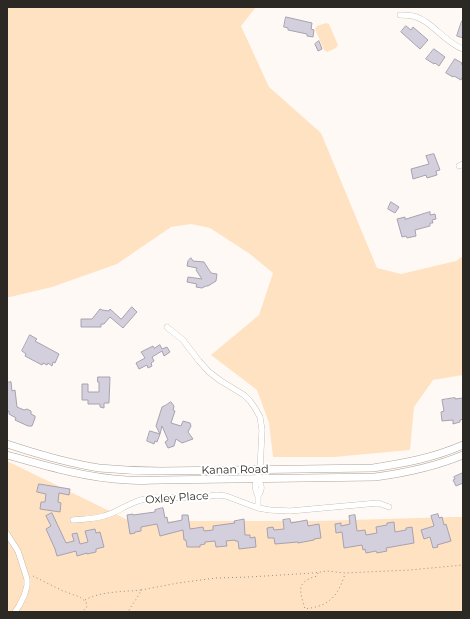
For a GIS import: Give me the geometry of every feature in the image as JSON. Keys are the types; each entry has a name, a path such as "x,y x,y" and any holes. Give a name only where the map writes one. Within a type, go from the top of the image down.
{"main road":[{"name":"Kanan Road","path":"7,444 44,456 100,468 161,471 373,468 423,459 463,445"},
{"name":"Kanan Road","path":"7,455 70,472 127,480 375,477 426,468 463,455"}],"street":[{"path":"400,15 413,16 423,20 450,43 463,50"},
{"path":"167,326 183,340 209,372 244,395 255,408 260,418 262,430 260,470 255,485 258,496 258,508"},
{"name":"Oxley Place","path":"73,520 92,519 104,516 143,499 216,495 226,496 258,508 270,510 290,511 378,503 389,507"},
{"path":"7,534 18,551 27,579 27,586 24,596 15,612"}],"path":[{"path":"85,600 91,597 110,593 141,590 216,578 327,571 345,573 410,570 463,565"},
{"path":"25,572 85,600 87,607 82,612"},
{"path":"318,572 318,576 304,582 300,587 305,609 323,605 337,593 342,584 345,573"},
{"path":"128,612 141,590"}],"shaded area":[{"path":"7,7 256,7 241,26 269,87 321,133 377,268 401,274 456,261 463,256 463,375 433,380 414,407 410,450 334,457 273,457 269,423 257,390 211,355 259,315 273,273 250,254 210,228 191,224 171,227 117,264 52,287 7,297"},
{"path":"326,23 329,24 338,45 336,48 327,52 324,50 315,29 317,26"},
{"path":"7,461 130,521 317,521 463,517 463,612 7,612"}],"building":[{"path":"286,17 312,23 311,29 314,30 313,37 307,36 307,34 288,30 288,28 284,27"},
{"path":"463,21 463,38 457,36"},
{"path":"406,26 411,30 413,27 428,40 420,49 401,32"},
{"path":"319,41 322,49 318,51 315,44"},
{"path":"434,49 445,57 439,66 426,59"},
{"path":"455,59 463,65 463,76 461,80 446,73"},
{"path":"434,154 440,170 436,171 437,175 427,178 426,175 413,179 411,169 429,164 426,156"},
{"path":"391,202 399,207 395,213 388,209"},
{"path":"430,212 430,215 435,214 436,219 432,220 433,223 430,223 430,226 415,230 416,236 407,238 406,236 402,237 397,219 405,217 405,219"},
{"path":"191,258 193,261 204,262 211,273 217,274 216,281 202,288 196,287 197,284 187,282 188,277 202,279 196,270 197,268 187,266 188,261"},
{"path":"132,307 137,312 123,328 110,317 104,324 101,324 101,327 81,327 81,319 92,319 100,309 109,311 110,309 121,319"},
{"path":"30,335 37,339 35,341 59,354 52,366 48,363 47,365 43,363 42,365 25,356 26,354 22,351"},
{"path":"160,345 162,349 167,347 170,352 164,356 162,351 152,357 154,361 151,363 152,366 148,368 147,365 139,369 136,363 145,358 141,352 153,346 154,348"},
{"path":"98,377 110,377 109,403 104,403 104,408 100,407 100,404 88,404 88,400 82,400 82,384 88,384 88,392 99,392"},
{"path":"11,382 12,391 15,390 17,407 31,411 31,414 35,416 32,426 28,426 15,420 16,418 9,414 9,411 7,412 7,383"},
{"path":"463,398 463,419 460,420 460,422 453,424 453,420 442,421 441,412 444,411 442,400"},
{"path":"171,402 174,406 173,410 175,411 171,423 181,426 183,421 190,423 191,426 188,432 193,439 182,443 176,439 174,446 168,448 165,442 168,440 162,426 160,434 156,426 162,407"},
{"path":"150,431 160,434 157,442 155,441 154,444 147,441"},
{"path":"463,473 463,483 456,486 453,480 455,479 454,477"},
{"path":"39,484 70,489 69,495 59,493 58,502 61,503 60,512 40,509 41,502 45,502 46,494 37,492"},
{"path":"163,508 165,518 167,517 168,523 182,520 182,515 188,515 190,529 203,527 204,531 213,530 213,526 235,523 234,521 244,519 245,535 250,535 250,538 255,537 256,547 239,549 238,541 235,540 226,541 227,546 216,547 215,541 205,542 205,544 200,545 200,547 187,547 186,540 184,540 183,530 160,536 157,524 141,527 141,531 130,534 127,515 155,512 155,510"},
{"path":"52,513 66,543 74,541 72,534 77,533 80,544 88,542 85,531 95,529 96,533 100,532 104,547 96,549 96,552 77,556 76,551 57,556 46,529 51,526 46,516"},
{"path":"438,514 439,518 442,517 444,525 446,524 451,541 437,545 438,547 433,548 430,537 424,539 421,530 434,526 431,516"},
{"path":"355,515 357,531 365,530 366,535 377,533 376,527 387,525 387,523 394,522 395,532 412,527 414,543 386,548 387,551 377,553 376,551 366,553 365,549 363,550 362,545 344,548 342,532 336,533 335,524 341,523 341,526 350,524 349,516"},
{"path":"290,519 291,523 307,520 308,526 319,524 321,538 298,543 275,544 274,538 268,538 267,528 273,527 274,530 284,529 283,520"}]}
